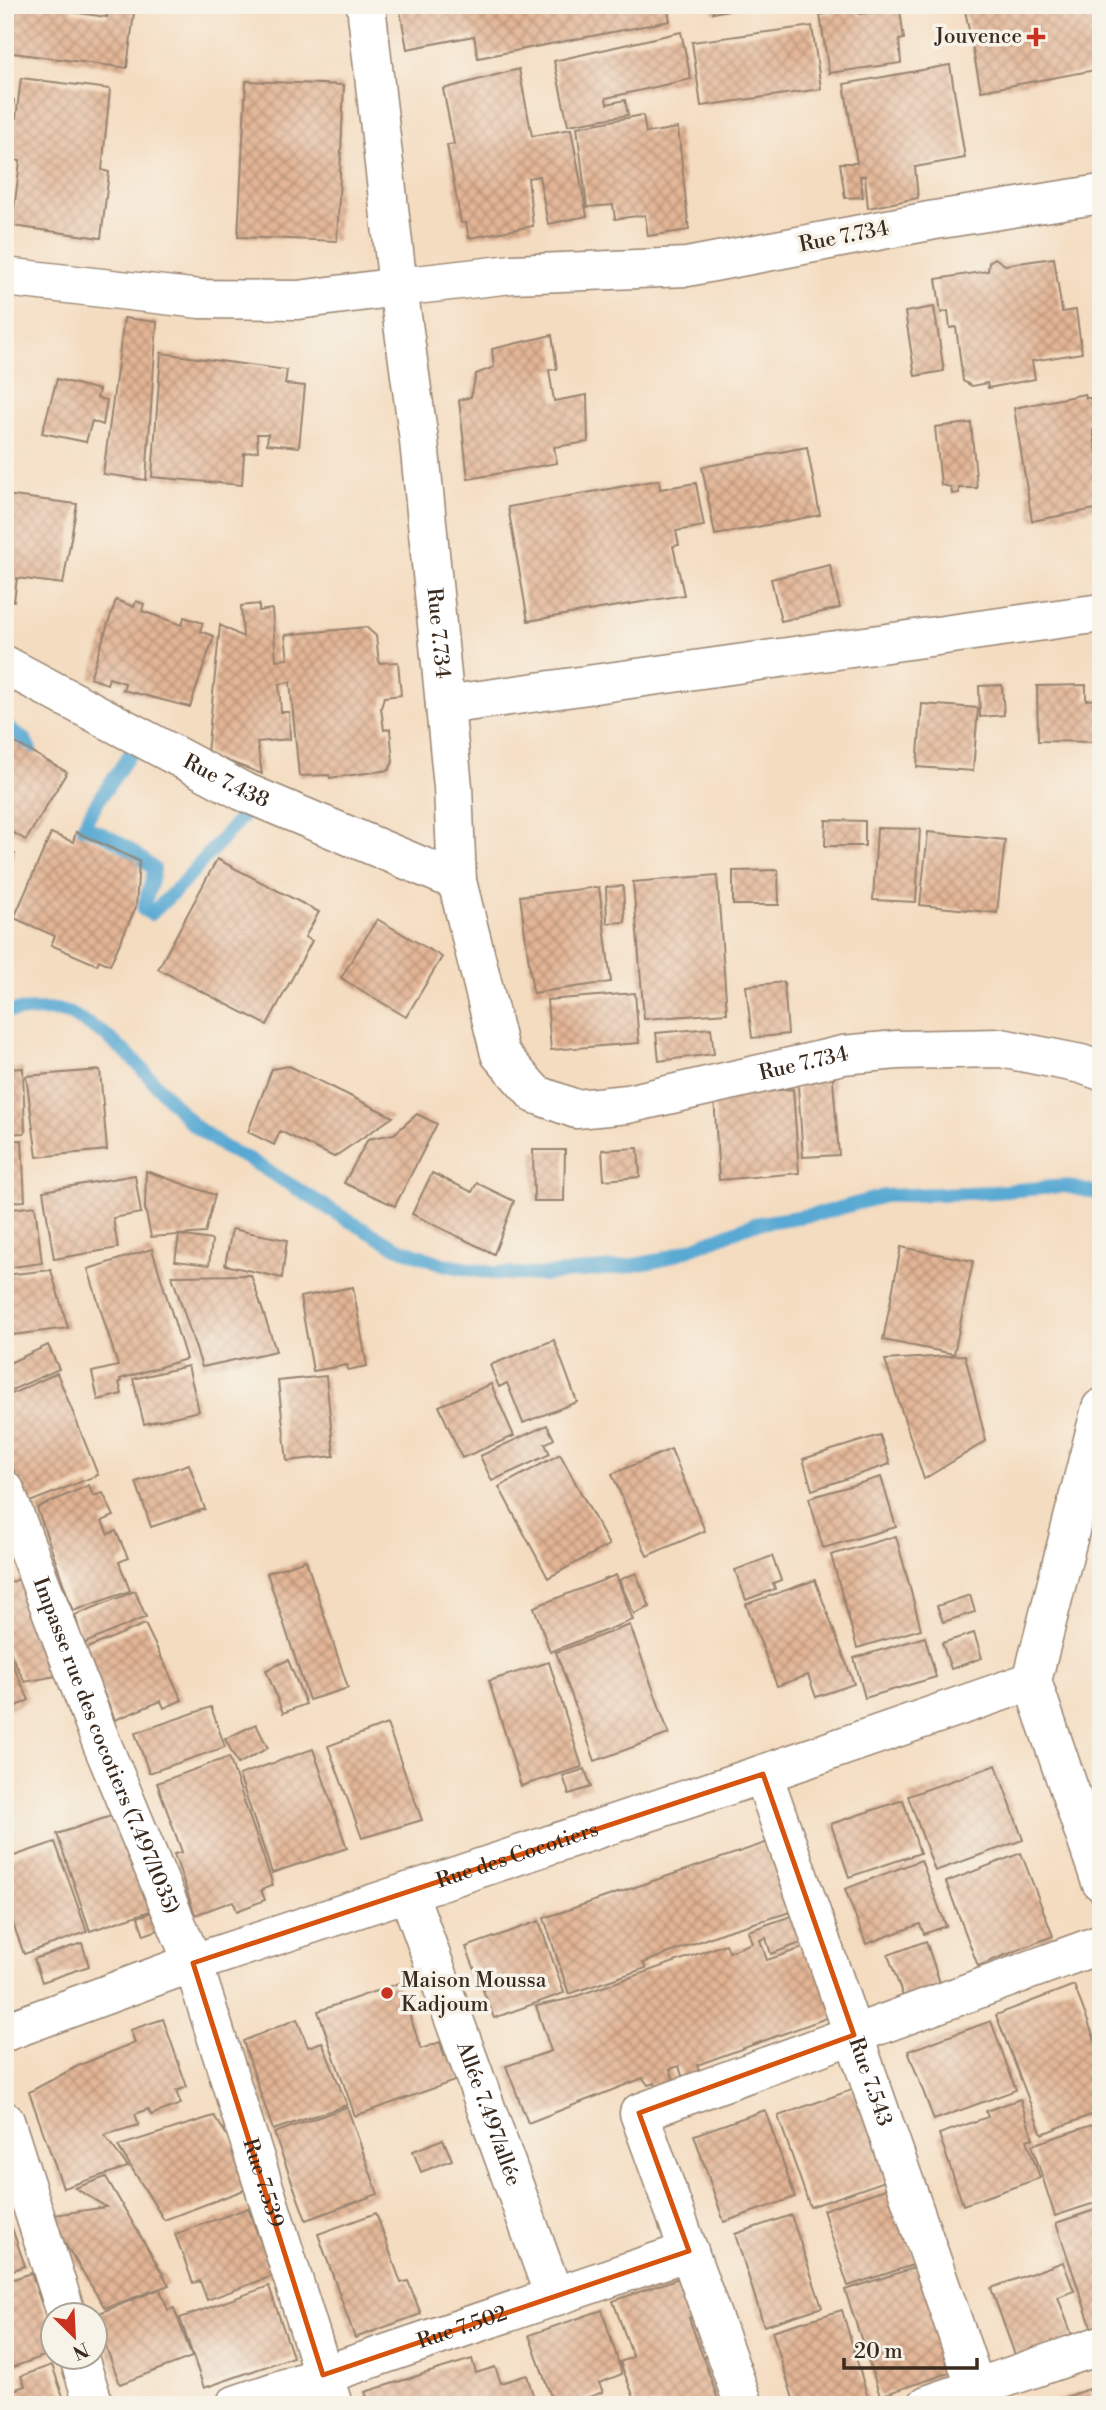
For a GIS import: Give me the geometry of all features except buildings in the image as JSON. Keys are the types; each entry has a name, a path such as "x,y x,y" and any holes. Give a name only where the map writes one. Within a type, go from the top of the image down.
{"street":[{"path":"5,277 200,299 298,300 398,287 366,5"},
{"name":"Rue 7.734","path":"1101,194 935,220 687,267 512,274 398,287 419,441 453,786 457,881 499,1054 534,1094 576,1110 628,1104 843,1055 897,1050 1001,1048 1081,1064 1101,1071"},
{"path":"445,705 1101,613"},
{"name":"Rue 7.438","path":"5,665 242,791 457,881"},
{"path":"1101,1408 1032,1681 1101,1882"},
{"name":"Impasse rue des cocotiers (7.497/1035)","path":"5,1490 102,1744 193,1963"},
{"name":"Rue des Cocotiers","path":"5,2032 193,1963 763,1774 1032,1681"},
{"name":"Rue 7.543","path":"763,1774 975,2388"},
{"name":"Allée 7.497/allée","path":"408,1892 554,2296"},
{"path":"744,2405 639,2113 1101,1944"},
{"name":"Rue 7.539","path":"193,1963 328,2390"},
{"path":"5,2121 63,2302"},
{"name":"Rue 7.502","path":"235,2405 328,2390 554,2296 689,2251"},
{"path":"927,2405 1101,2345"},
{"path":"84,2372 94,2405"}],"highlighted area":[{"path":"763,1774 854,2035 639,2113 689,2251 323,2375 193,1963"}],"waterway":[{"path":"5,725 25,740 30,750 26,758 18,762"},
{"path":"134,748 83,827 121,844 154,869 144,910 151,914 180,886 253,804"},
{"path":"5,1011 56,1010 71,1014 103,1033 133,1059 192,1124 225,1148 250,1160 396,1247 446,1265 492,1273 542,1275 623,1267 661,1260 754,1224 822,1213 884,1196 1065,1186 1101,1194"}],"place":[{"name":"Jouvence","path":"1036,37"},
{"name":"Maison Moussa Kadjoum","path":"387,1993"}]}
